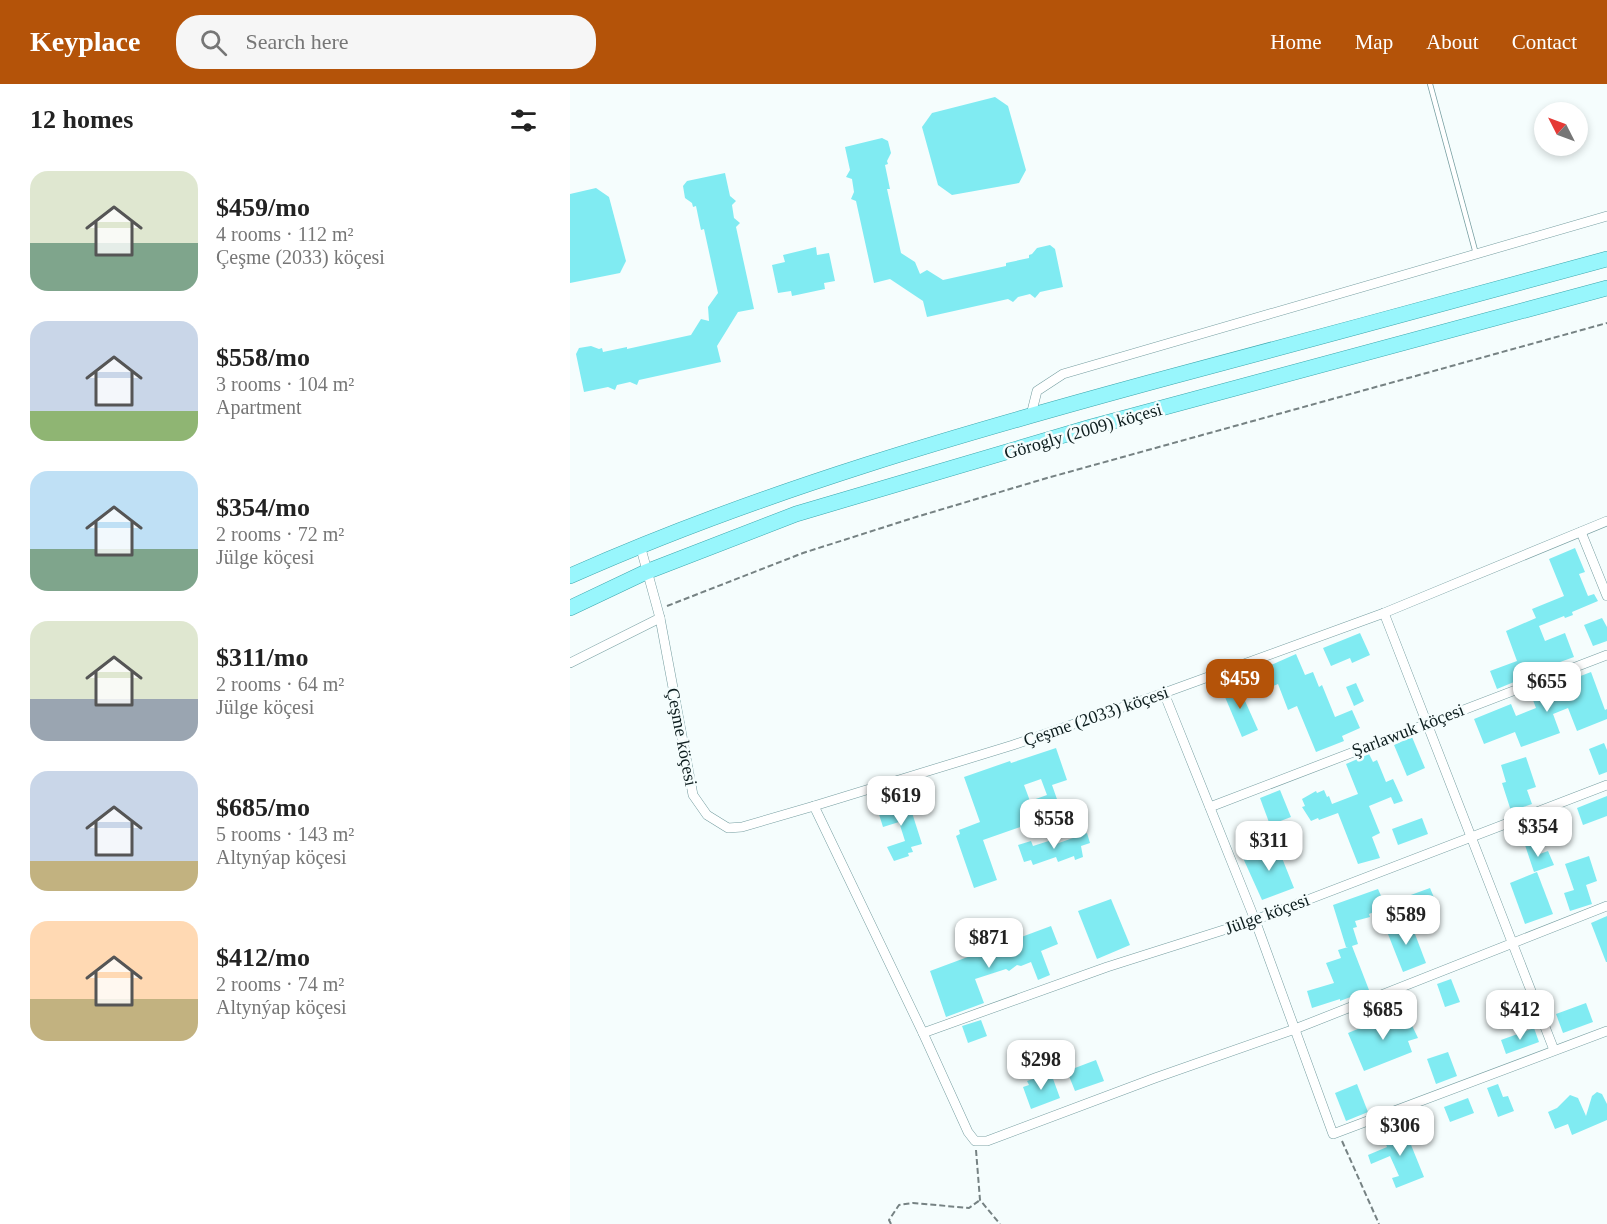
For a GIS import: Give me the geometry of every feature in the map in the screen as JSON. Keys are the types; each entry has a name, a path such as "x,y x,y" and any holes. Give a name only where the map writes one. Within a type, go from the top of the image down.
{"main road":[{"name":"Görogly (2009) köçesi","path":"570,576 640,545 764,498 1031,415 1607,259"},
{"name":"Görogly (2009) köçesi","path":"570,608 646,572 796,514 1091,427 1607,288"}],"street":[{"path":"1031,415 1037,391 1063,374 1607,216"},
{"name":"Çeşme (2033) köçesi","path":"814,806 1013,745 1164,693 1384,613 1607,521"},
{"path":"1581,532 1607,596"},
{"name":"Çeşme köçesi","path":"640,545 659,614 693,795 707,815 728,828 814,806"},
{"path":"1384,613 1554,1050"},
{"path":"570,663 659,614"},
{"name":"Şarlawuk köçesi","path":"1210,807 1607,655"},
{"path":"1164,693 1255,920 1336,1133 1607,1031"},
{"name":"Jülge köçesi","path":"923,1033 1107,967 1255,920 1607,785"},
{"path":"814,806 968,1132 975,1141 987,1141 1295,1029 1607,906"}],"lane":[{"path":"1430,84 1476,254"}],"path":[{"path":"659,614 803,553 905,520 1047,478 1607,323"},
{"path":"1336,1133 1379,1224"},
{"path":"975,1141 981,1200 1000,1224"},
{"path":"891,1224 889,1220 899,1205 913,1203 969,1208 981,1200"}],"building":[{"path":"995,97 1008,106 1026,170 1019,183 952,195 938,185 922,127 932,113"},
{"path":"882,138 888,141 891,153 888,164 885,165 890,189 887,189 901,253 915,262 920,274 927,270 943,280 1006,266 1006,263 1029,258 1029,255 1037,248 1050,245 1055,249 1063,287 1040,292 1035,298 1030,294 1018,297 1013,302 1008,299 927,317 923,301 890,279 874,283 856,201 851,199 854,192 852,179 846,177 850,170 845,147"},
{"path":"725,173 730,196 736,201 732,205 734,218 740,223 736,227 754,309 738,312 717,346 721,362 639,380 637,385 630,382 617,385 615,390 608,387 584,392 576,354 579,348 591,346 602,348 603,352 627,347 627,349 691,335 701,319 709,321 708,307 718,293 704,229 701,230 696,206 693,207 692,203 685,198 683,186 687,181"},
{"path":"596,188 609,197 626,261 620,273 570,283 570,194"},
{"path":"816,247 817,255 829,253 835,281 824,283 825,289 792,296 791,291 778,293 772,265 785,262 783,255"},
{"path":"1575,548 1585,572 1579,574 1588,596 1594,594 1598,601 1572,612 1573,615 1565,618 1564,616 1539,626 1545,641 1565,633 1574,657 1513,679 1514,682 1497,689 1490,671 1517,661 1506,631 1536,618 1532,609 1564,596 1549,559"},
{"path":"1602,618 1607,627 1607,641 1593,646 1584,625"},
{"path":"1360,633 1370,655 1352,663 1350,658 1331,666 1323,648"},
{"path":"1296,654 1305,675 1313,672 1319,687 1322,685 1335,717 1352,710 1360,728 1342,736 1344,741 1316,752 1297,706 1288,710 1278,684 1258,692 1254,681 1249,683 1246,676"},
{"path":"1591,672 1605,710 1607,709 1607,719 1577,731 1568,708 1553,714 1560,733 1521,747 1515,732 1484,744 1474,719 1511,704 1516,716 1536,708 1531,695"},
{"path":"1237,683 1258,730 1242,737 1222,690"},
{"path":"1356,683 1364,701 1354,706 1346,687"},
{"path":"1412,737 1425,768 1407,776 1394,745"},
{"path":"1604,743 1607,750 1607,772 1599,775 1589,749"},
{"path":"1056,748 1067,780 1052,785 1058,802 1047,806 1049,814 1040,817 1038,811 1023,816 1026,825 983,840 997,880 974,888 956,836 960,834 959,830 980,822 964,777 1010,761 1011,763","holes":["1041,779 1047,795 1030,801 1024,785"]},
{"path":"1369,754 1373,762 1377,760 1386,782 1393,779 1403,801 1394,804 1391,797 1369,806 1380,833 1372,837 1380,858 1358,864 1338,813 1311,821 1302,807 1305,806 1302,799 1316,791 1317,793 1324,790 1332,804 1358,794 1346,764"},
{"path":"1526,757 1536,787 1527,790 1532,804 1511,811 1502,783 1506,782 1501,765"},
{"path":"1280,790 1291,817 1270,825 1260,798"},
{"path":"1607,796 1607,816 1583,825 1577,808"},
{"path":"907,797 922,844 911,847 913,852 908,853 909,856 894,861 887,847 905,841 899,822 883,827 877,808"},
{"path":"1422,818 1428,834 1398,845 1392,829"},
{"path":"1087,833 1090,843 1081,846 1083,857 1075,860 1074,856 1058,862 1056,857 1033,865 1031,860 1024,862 1018,845 1031,841 1033,846 1055,839 1056,844"},
{"path":"1531,839 1537,855 1548,851 1554,865 1534,872 1524,842"},
{"path":"1276,843 1294,888 1262,900 1243,858"},
{"path":"1589,856 1597,881 1586,885 1592,904 1570,911 1564,893 1574,890 1565,864"},
{"path":"1537,872 1553,914 1525,924 1510,883"},
{"path":"1430,888 1440,912 1417,921 1408,896"},
{"path":"1378,889 1386,907 1369,914 1370,917 1355,921 1357,927 1353,928 1358,944 1352,946 1369,990 1312,1008 1307,991 1334,983 1326,963 1341,958 1338,950 1348,947 1346,947 1333,905"},
{"path":"1111,899 1130,945 1097,959 1078,911"},
{"path":"1607,916 1607,962 1606,962 1591,923"},
{"path":"1410,921 1426,963 1403,972 1386,929"},
{"path":"1051,926 1058,944 1041,951 1050,975 1038,980 1031,962 1021,966 1017,965 1009,971 1006,969 975,979 984,1003 946,1017 930,971"},
{"path":"1451,979 1460,1002 1445,1007 1437,984"},
{"path":"1586,1003 1593,1022 1563,1033 1556,1014"},
{"path":"1406,1013 1418,1038 1408,1041 1412,1052 1364,1071 1348,1033 1377,1018 1387,1016 1392,1019"},
{"path":"981,1020 987,1036 968,1043 962,1026"},
{"path":"1534,1028 1539,1042 1506,1054 1501,1040"},
{"path":"1448,1052 1457,1076 1436,1084 1427,1059"},
{"path":"1096,1060 1104,1081 1075,1091 1067,1071"},
{"path":"1043,1072 1045,1078 1052,1076 1060,1098 1031,1109 1023,1087 1029,1085 1027,1081 1033,1079 1032,1076"},
{"path":"1357,1084 1368,1112 1346,1121 1335,1093"},
{"path":"1498,1084 1503,1097 1508,1096 1514,1111 1498,1117 1487,1088"},
{"path":"1597,1092 1602,1094 1607,1104 1607,1120 1572,1135 1568,1124 1555,1129 1548,1112 1557,1108 1570,1095 1578,1098 1586,1116 1592,1096"},
{"path":"1468,1098 1474,1113 1450,1122 1444,1107"},
{"path":"1403,1125 1424,1177 1396,1188 1392,1178 1399,1176 1390,1156 1371,1164 1368,1155 1387,1147 1382,1134"}]}
